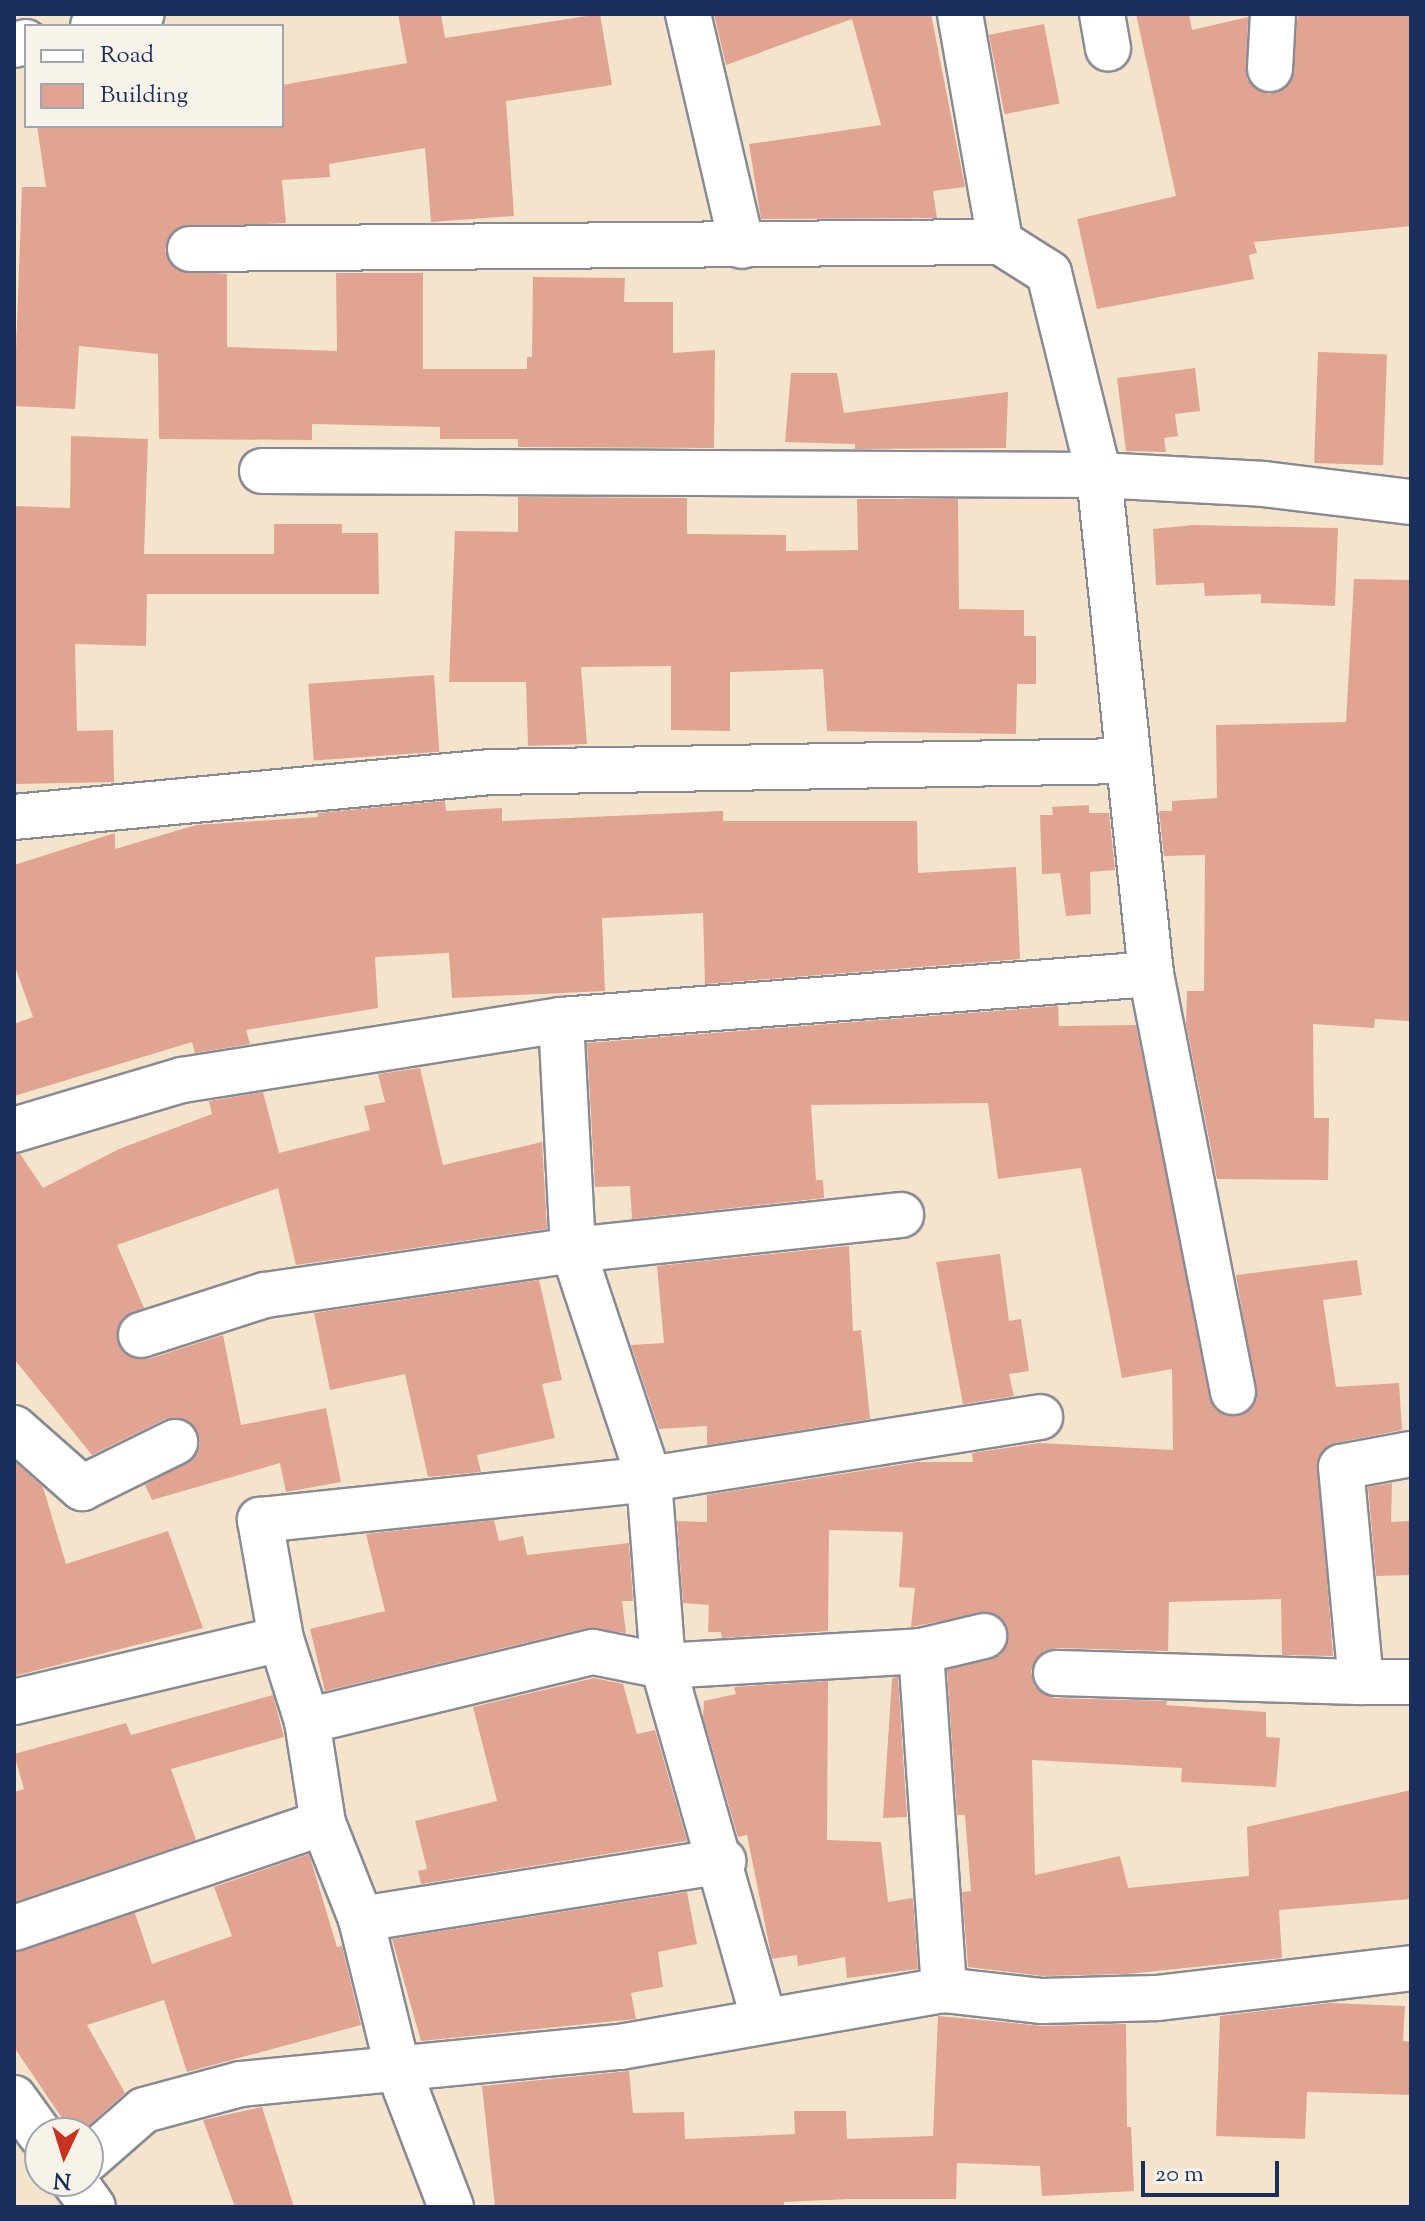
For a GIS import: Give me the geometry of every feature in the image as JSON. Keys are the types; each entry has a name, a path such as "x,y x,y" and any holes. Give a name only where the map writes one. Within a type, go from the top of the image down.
{"street":[{"path":"101,24 142,14"},
{"path":"688,14 742,246"},
{"path":"960,14 1000,242"},
{"path":"1270,69 1273,14"},
{"path":"190,249 1000,242 1049,273 1099,475 1151,974 1233,1392"},
{"path":"262,471 1099,475 1264,484 1411,502"},
{"path":"14,817 491,772 1129,761"},
{"path":"14,1130 182,1080 561,1020 1151,974"},
{"path":"561,1020 573,1250 649,1479 663,1666 723,1861 764,2021"},
{"path":"141,1335 265,1295 573,1250 901,1215"},
{"path":"451,2207 397,2066 361,1919 323,1823 307,1721 281,1639 260,1520 649,1479 1040,1417"},
{"path":"14,1428 82,1488 175,1442"},
{"path":"1361,1682 1341,1467 1411,1454"},
{"path":"307,1721 593,1652 663,1666 921,1651 984,1636"},
{"path":"14,1702 281,1639"},
{"path":"921,1651 944,1990"},
{"path":"1056,1673 1411,1682"},
{"path":"14,1928 323,1823"},
{"path":"361,1919 723,1861"},
{"path":"104,2145 144,2110 241,2084 397,2066 620,2047 944,1990 1042,2001 1157,1998 1411,1968"},
{"path":"14,2098 28,2117"}],"building":[{"path":"398,14 441,14 445,38 600,14 612,85 506,101 514,216 431,222 425,148 329,164 330,177 282,180 286,223 177,228 165,250 177,270 227,274 227,347 337,351 336,273 423,273 423,369 527,369 527,357 532,357 533,277 625,278 624,302 673,302 673,353 715,350 714,448 518,447 518,439 440,439 440,427 312,424 312,440 159,439 158,354 79,346 75,409 14,406 22,187 46,187 37,128 284,128 284,85 407,63"},
{"path":"714,14 931,14 965,187 933,191 937,218 761,219 749,144 881,125 852,19 726,65"},
{"path":"1136,14 1189,14 1192,30 1248,17 1247,80 1269,94 1291,82 1298,14 1411,14 1411,226 1254,242 1257,253 1249,255 1254,279 1097,309 1077,219 1176,196"},
{"path":"1044,24 1059,104 1004,114 989,35"},
{"path":"1318,352 1387,354 1383,465 1314,463"},
{"path":"1195,368 1200,411 1175,414 1178,436 1164,438 1166,452 1126,451 1117,378"},
{"path":"791,373 837,373 844,413 1008,392 1006,448 855,449 855,444 785,442"},
{"path":"71,436 148,439 144,554 274,554 274,524 342,524 342,533 378,533 379,594 147,594 146,646 75,644 77,731 113,730 114,782 14,784 14,506 70,508"},
{"path":"518,497 687,498 687,534 786,535 786,551 858,550 857,499 958,499 959,609 1024,610 1024,636 1036,636 1036,684 1017,684 1016,734 827,731 823,669 730,672 730,731 671,730 671,666 581,667 587,744 528,746 526,682 449,682 455,531 518,532"},
{"path":"1193,525 1338,528 1335,606 1261,603 1261,594 1205,596 1204,583 1156,585 1153,529"},
{"path":"1354,579 1411,580 1410,1021 1375,1019 1374,1028 1313,1024 1314,1118 1329,1118 1328,1180 1217,1179 1186,1024 1187,991 1204,991 1205,855 1164,856 1159,811 1172,811 1172,801 1217,798 1216,725 1346,722"},
{"path":"434,675 439,752 314,761 308,684"},
{"path":"445,801 446,811 502,808 502,821 723,811 723,821 917,821 918,873 1016,867 1020,959 705,984 703,913 602,918 605,991 452,998 449,953 375,957 378,1008 246,1030 250,1044 195,1053 192,1042 14,1096 14,1024 33,1017 14,964 14,865 115,833 115,849 196,825 318,817 318,813"},
{"path":"1089,805 1089,813 1109,813 1115,870 1090,872 1091,914 1066,916 1060,873 1042,874 1040,815 1053,815 1052,807"},
{"path":"1058,1006 1059,1026 1136,1025 1215,1409 1239,1416 1257,1399 1236,1275 1357,1260 1362,1295 1323,1300 1336,1387 1399,1383 1402,1430 1336,1443 1318,1458 1333,1656 1282,1655 1281,1599 1169,1602 1168,1651 1056,1648 1044,1651 1031,1671 1034,1686 1054,1698 1167,1701 1166,1705 1266,1712 1266,1737 1280,1738 1276,1787 1181,1782 1182,1768 1032,1760 1035,1875 1120,1856 1128,1888 1249,1876 1247,1827 1411,1790 1411,1899 1279,1910 1282,1958 1127,1974 1043,1976 968,1967 962,1892 971,1891 965,1815 957,1815 947,1670 1001,1655 1008,1631 990,1612 911,1627 915,1588 899,1587 903,1532 829,1530 828,1631 722,1638 721,1632 708,1632 709,1605 683,1603 677,1521 707,1522 707,1495 918,1462 973,1462 972,1453 1039,1443 1173,1450 1172,1369 1122,1378 1081,1168 998,1179 988,1103 811,1105 816,1180 823,1180 824,1198 632,1219 630,1186 595,1187 587,1043"},
{"path":"420,1068 443,1165 542,1142 547,1229 296,1265 278,1188 117,1245 144,1308 123,1318 117,1329 124,1353 149,1359 223,1335 241,1425 326,1408 341,1482 286,1492 280,1463 152,1500 145,1485 196,1455 200,1443 189,1422 165,1419 92,1455 14,1359 14,1154 20,1154 43,1188 119,1149 212,1114 209,1101 263,1092 279,1153 370,1130 364,1106 385,1102 378,1074"},
{"path":"849,1246 853,1331 861,1330 870,1419 707,1445 707,1426 659,1429 631,1345 664,1343 657,1266"},
{"path":"1000,1254 1009,1321 1021,1319 1029,1371 1009,1374 1014,1396 963,1404 936,1262"},
{"path":"539,1280 562,1380 542,1384 555,1438 477,1455 481,1472 428,1477 405,1374 330,1390 314,1313"},
{"path":"14,1461 43,1487 66,1564 168,1531 203,1628 14,1676"},
{"path":"1392,1483 1391,1522 1411,1521 1411,1575 1376,1576 1368,1487"},
{"path":"494,1520 499,1541 523,1536 527,1555 629,1543 633,1601 622,1601 626,1633 587,1628 325,1691 310,1629 385,1611 366,1534"},
{"path":"898,1677 907,1817 883,1818 892,1678"},
{"path":"594,1678 623,1684 637,1734 655,1730 687,1841 421,1884 418,1871 427,1869 415,1821 497,1801 473,1707"},
{"path":"828,1681 827,1840 881,1842 888,1902 913,1898 918,1969 847,1978 845,1957 798,1966 797,1955 772,1959 747,1835 738,1837 703,1717 704,1701 736,1694 734,1687"},
{"path":"273,1695 284,1737 171,1769 196,1840 14,1902 14,1792 24,1789 14,1754 126,1723 131,1735"},
{"path":"309,1854 337,1947 342,1946 361,2025 187,2072 164,2000 87,2025 125,2093 98,2117 61,2117 14,2047 14,1952 135,1913 152,1964 232,1936 214,1887"},
{"path":"687,1892 697,1944 658,1952 663,1987 631,1993 636,2019 421,2041 392,1939"},
{"path":"1330,2003 1405,2006 1403,2041 1411,2042 1411,2095 1307,2092 1305,2139 1216,2136 1220,2016"},
{"path":"938,2016 1043,2026 1126,2024 1127,2127 1131,2127 1134,2191 1042,2196 1040,2166 957,2163 956,2199 848,2199 784,2202 784,2207 495,2207 482,2086 629,2071 633,2113 684,2112 685,2139 795,2134 794,2111 846,2111 847,2139 933,2136"},
{"path":"262,2107 294,2207 235,2207 203,2120"}]}
